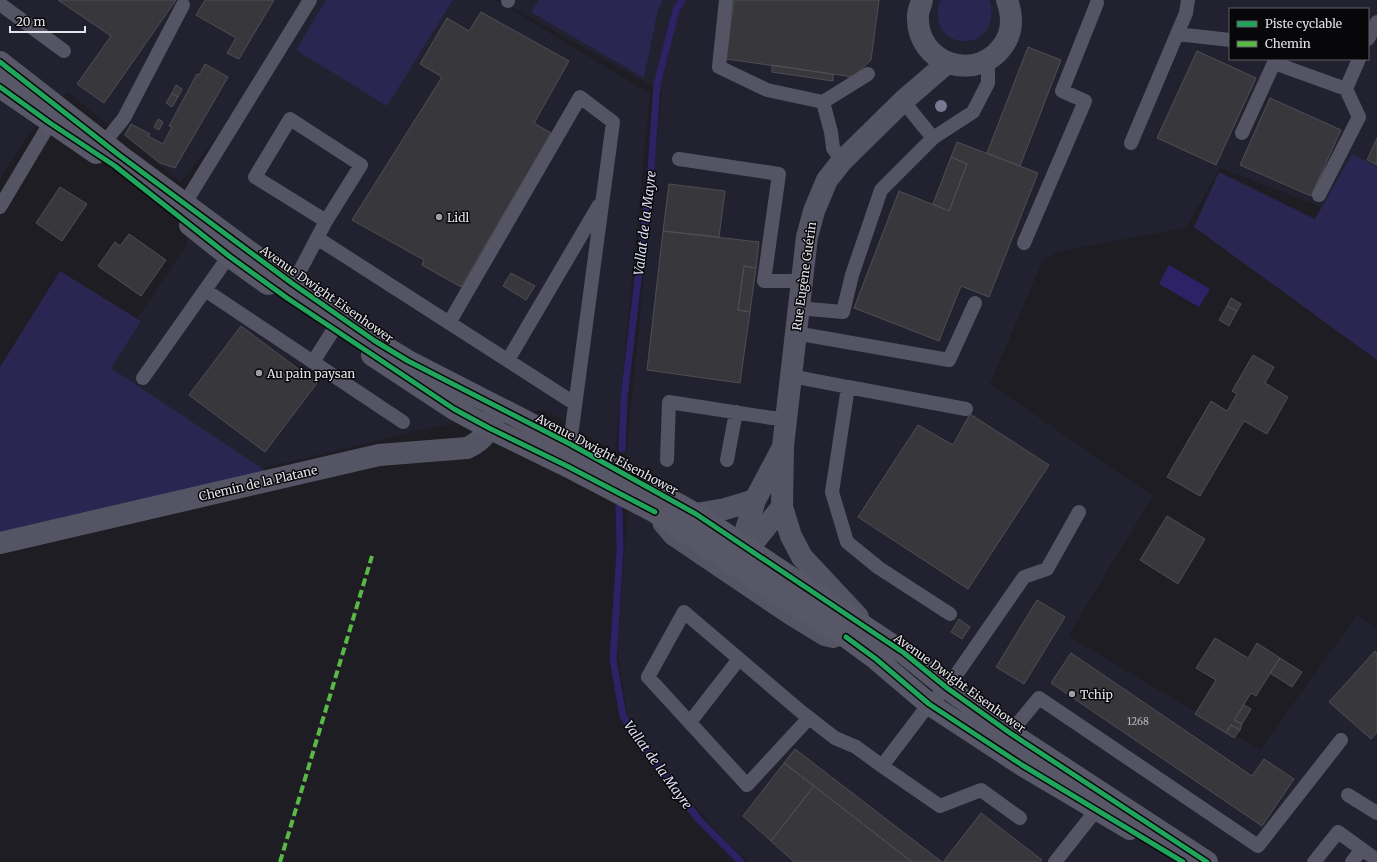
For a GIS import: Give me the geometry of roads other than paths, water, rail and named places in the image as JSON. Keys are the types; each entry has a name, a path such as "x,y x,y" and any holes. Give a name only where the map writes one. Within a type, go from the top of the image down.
{"main road":[{"name":"Avenue Dwight Eisenhower","path":"0,62 104,143 341,318 408,361 570,444 696,514 741,557 876,659 930,704 1022,765 1183,862"},
{"name":"Avenue Dwight Eisenhower","path":"0,87 50,123 116,166 230,256 334,329 454,409 741,557 874,634 904,653 947,688 1010,733 1207,862"}],"street":[{"path":"922,0 918,13 919,30 928,49 947,63 957,66 973,66 988,60 1001,49 1009,35 1011,26 1011,10 1007,0"},
{"name":"Rue Eugène Guérin","path":"874,634 802,557 791,536 782,507 783,446 801,281 807,237 814,211 827,180 842,161 903,101 947,63"},
{"name":"Chemin de la Platane","path":"0,544 379,455 467,448 477,443 485,435 497,407"},
{"name":"Rue Eugène Guérin","path":"741,557 745,533 755,500 783,446"},
{"path":"696,514 725,509 755,500"},
{"path":"741,557 782,507"}],"lane":[{"path":"185,203 310,0"},
{"path":"726,0 719,67 767,90 823,102 868,74"},
{"path":"1131,143 1186,13 1188,0"},
{"path":"1024,243 1085,101 1062,91 1097,3"},
{"path":"0,4 64,51"},
{"path":"104,143 124,118 183,5"},
{"path":"1369,37 1377,22"},
{"path":"1177,34 1229,40"},
{"path":"798,308 843,312 852,275 881,190 933,138 973,112 988,83 988,60"},
{"path":"1346,89 1359,60"},
{"path":"1242,133 1274,63 1346,89 1359,117 1319,195"},
{"path":"449,323 580,97 613,122 574,403 567,466"},
{"path":"903,101 933,138"},
{"path":"823,102 831,132 833,148 842,161"},
{"path":"293,284 326,221 361,164 290,119 255,177 326,221"},
{"path":"0,207 50,123"},
{"path":"679,158 779,174 764,281 801,281"},
{"path":"508,360 602,199"},
{"path":"317,238 574,403"},
{"path":"143,378 230,256"},
{"path":"205,290 403,422"},
{"path":"795,333 950,360 975,303"},
{"path":"312,362 334,329"},
{"path":"791,376 966,409"},
{"path":"848,386 832,492 847,542 879,568 950,614"},
{"path":"667,460 669,402 772,418 786,418"},
{"path":"727,460 736,412"},
{"path":"655,512 660,525 671,538 788,617 824,639 833,641 846,637"},
{"path":"882,766 930,704 947,688 1024,577 1047,569 1079,512"},
{"path":"810,718 747,785 648,677 684,612 835,738 856,747 940,806 982,790 1020,818"},
{"path":"690,722 739,659"},
{"path":"1010,733 1039,698 1258,846 1341,740"},
{"path":"1348,794 1377,813"},
{"path":"1055,862 1097,809"},
{"path":"1314,862 1338,832 1377,860"},
{"path":"1352,862 1362,849"}],"waterway":[{"name":"Vallat de la Mayre","path":"622,449 624,398 651,169 657,85 676,10 682,0"},
{"name":"Vallat de la Mayre","path":"619,506 620,551 613,659 623,716 657,766 700,821 741,862"}],"place":[{"name":"Lidl","path":"439,217"},
{"name":"Au pain paysan","path":"259,373"},
{"name":"Tchip","path":"1072,694"}]}
